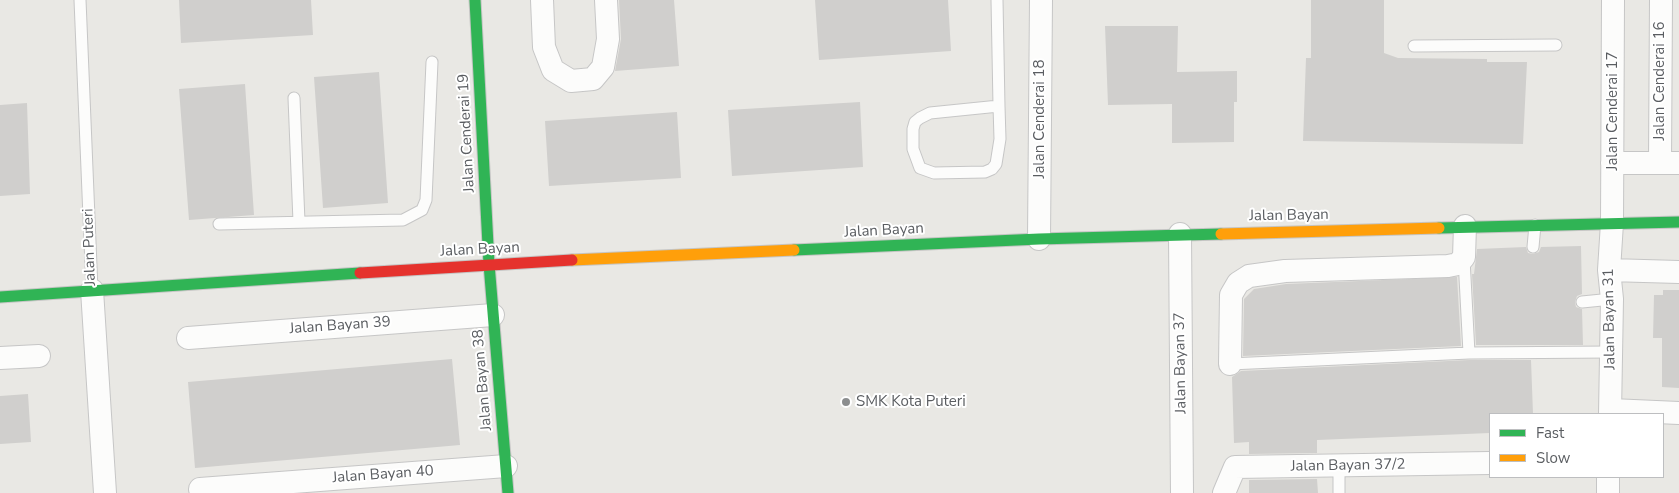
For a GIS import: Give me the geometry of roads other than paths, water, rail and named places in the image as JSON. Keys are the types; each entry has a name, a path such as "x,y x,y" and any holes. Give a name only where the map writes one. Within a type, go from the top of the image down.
{"street":[{"name":"Jalan Cenderai 19","path":"475,0 489,264"},
{"path":"542,0 544,47 553,70 571,81 593,79 603,67 608,39 606,0"},
{"name":"Jalan Cenderai 18","path":"1039,239 1041,0"},
{"name":"Jalan Cenderai 17","path":"1612,223 1613,0"},
{"name":"Jalan Cenderai 16","path":"1667,12 1669,163"},
{"path":"1612,163 1669,163"},
{"name":"Jalan Bayan","path":"0,297 489,264 1039,239 1465,226 1679,222"},
{"name":"Jalan Bayan 31","path":"1610,412 1612,299 1609,270 1612,223"},
{"path":"1230,364 1231,295 1238,283 1249,276 1285,271 1448,266 1458,264 1464,257 1465,226"},
{"name":"Jalan Bayan 37","path":"1180,234 1182,493"},
{"name":"Jalan Bayan 38","path":"489,264 508,493"},
{"path":"1609,270 1679,272"},
{"name":"Jalan Puteri","path":"92,290 106,493"},
{"name":"Jalan Bayan 39","path":"188,338 493,315"},
{"path":"0,358 39,356"},
{"path":"1610,412 1679,413"},
{"name":"Jalan Bayan 37/2","path":"1224,493 1235,467 1489,463"},
{"name":"Jalan Bayan 40","path":"200,489 506,466"},
{"path":"1608,478 1608,493"}],"lane":[{"name":"Jalan Puteri","path":"80,0 92,290"},
{"path":"997,0 999,106 999,153 996,164 992,169 984,172 934,173 920,168 913,149 915,122 920,118 930,113 999,106"},
{"path":"1414,46 1556,45"},
{"path":"218,224 403,220 422,210 426,200 432,62"},
{"path":"294,98 299,222"},
{"path":"1533,247 1535,225"},
{"path":"1464,257 1469,353"},
{"path":"1582,302 1612,299"},
{"path":"1230,364 1469,353 1612,352"},
{"path":"1339,466 1339,493"}],"place":[{"name":"SMK Kota Puteri","path":"846,402"}]}
